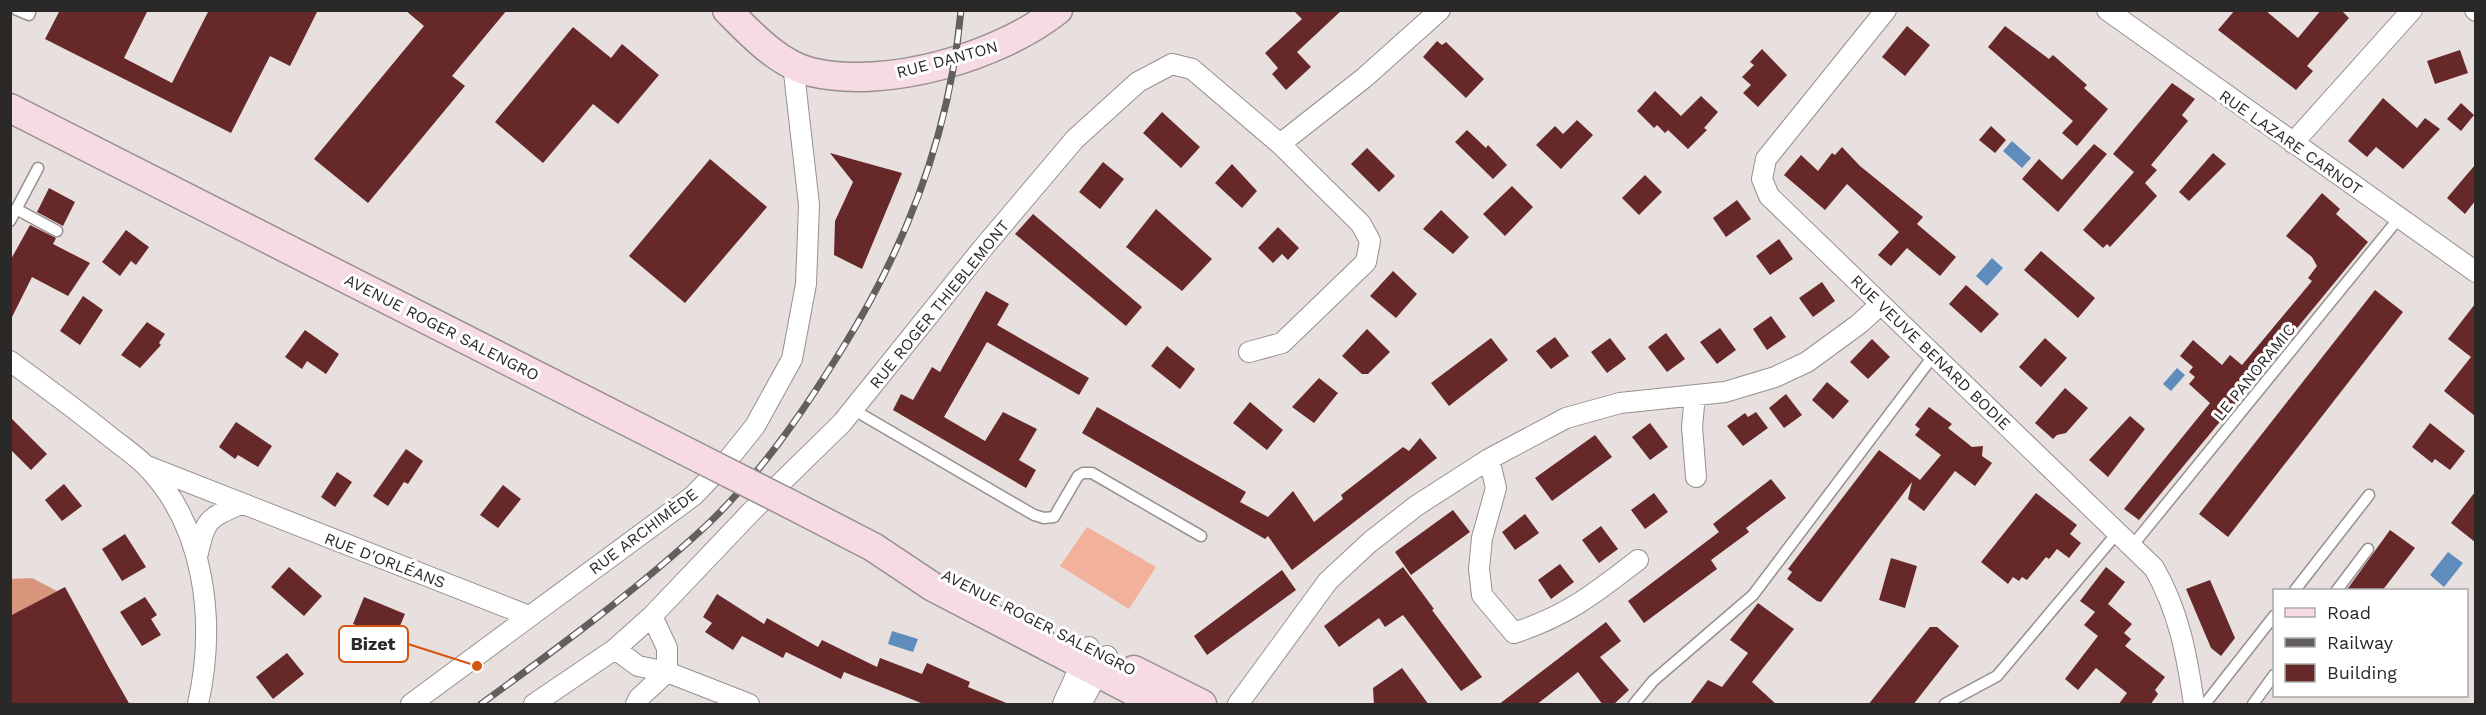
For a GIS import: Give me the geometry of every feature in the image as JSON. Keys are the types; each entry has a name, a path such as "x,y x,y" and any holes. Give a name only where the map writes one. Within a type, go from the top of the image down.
{"main road":[{"path":"727,10 756,39 794,64"},
{"name":"RUE DANTON","path":"794,64 810,72 861,76 920,70 994,48 1021,36 1058,10"},
{"name":"AVENUE ROGER SALENGRO","path":"10,108 873,547 933,587 1093,660 1202,705"},
{"name":"AVENUE ROGER SALENGRO","path":"1093,660 1158,705"}],"street":[{"path":"1280,144 1364,78 1440,10"},
{"name":"RUE VEUVE BENARD BODIE","path":"1886,10 1766,159 1762,178 1769,196 2118,532 2137,540 2164,585 2183,634 2194,705"},
{"name":"RUE LAZARE CARNOT","path":"2107,10 2293,143 2394,223 2475,272"},
{"path":"2293,143 2412,10"},
{"name":"RUE ARCHIMÈDE","path":"411,705 693,496 728,460 755,426 792,359 806,284 809,205 794,64"},
{"name":"RUE ROGER THIEBLEMONT","path":"534,705 615,649 652,616 854,410 982,249 1075,139 1138,82 1172,64 1192,69 1280,144 1361,224 1370,241 1366,262 1282,343 1249,352"},
{"path":"1238,705 1328,581 1370,542 1416,506 1489,459 1566,418 1620,403 1725,392 1765,380 1807,362 1881,304"},
{"path":"10,361 145,465 181,514 197,557 208,639 205,672 198,705"},
{"path":"1695,395 1692,427 1696,477"},
{"path":"1489,459 1496,488 1482,538 1479,569 1482,595 1514,633 1550,621 1582,602 1638,560"},
{"name":"RUE D'ORLÉANS","path":"145,465 530,616"},
{"path":"197,557 202,534 213,516 241,504"},
{"path":"636,705 639,698 667,672 667,648 652,616"},
{"path":"615,649 638,666 667,672 749,705"},
{"path":"1063,705 1093,660"},
{"path":"1081,705 1093,660"}],"lane":[{"path":"17,10 29,15 31,10"},
{"path":"10,221 38,168"},
{"path":"16,209 57,231"},
{"name":"LE PANORAMIC","path":"2137,540 2394,223"},
{"path":"1634,705 1653,681 1753,595 1934,355"},
{"path":"854,410 1035,515 1044,518 1053,517 1078,476 1083,472 1092,473 1202,536"},
{"path":"2297,589 2369,495"},
{"path":"1945,705 1997,676 2118,532"},
{"path":"2338,589 2367,549"},
{"path":"2205,705 2273,617"},
{"path":"2253,705 2273,676"}],"shaded area":[{"path":"1087,527 1156,567 1129,609 1060,566"},
{"path":"32,578 57,591 11,616 10,579"}],"water":[{"path":"2012,141 2031,158 2022,168 2003,151"},
{"path":"1992,258 2003,268 1987,286 1976,276"},
{"path":"2177,368 2185,375 2171,391 2163,384"},
{"path":"2448,552 2463,563 2444,587 2430,575"},
{"path":"892,631 918,639 913,652 888,644"}],"building":[{"path":"60,10 148,10 124,58 172,83 209,10 318,10 290,66 270,56 231,133 45,39"},
{"path":"405,10 507,10 452,76 465,86 368,203 314,159 424,26"},
{"path":"1293,10 1342,10 1297,52 1311,67 1286,90 1272,74 1278,68 1265,53 1302,19"},
{"path":"2235,10 2265,10 2298,38 2321,10 2341,10 2349,18 2307,66 2313,71 2296,90 2218,30"},
{"path":"1907,26 1930,45 1905,76 1882,57"},
{"path":"2005,26 2049,59 2053,55 2087,85 2084,88 2108,109 2077,146 2062,133 2073,121 1988,47"},
{"path":"573,27 611,58 622,44 659,75 618,124 593,104 543,163 495,122"},
{"path":"1437,41 1442,45 1446,42 1484,79 1466,98 1423,57"},
{"path":"1762,49 1787,75 1758,107 1743,93 1751,85 1742,77 1754,65 1750,62"},
{"path":"2460,50 2468,73 2435,84 2427,61"},
{"path":"2172,83 2195,99 2182,115 2188,121 2151,165 2157,170 2145,183 2157,196 2110,247 2107,244 2103,248 2083,230 2134,172 2113,154"},
{"path":"1655,91 1681,116 1701,96 1718,112 1704,128 1707,130 1688,149 1668,130 1665,133 1657,125 1654,128 1637,111"},
{"path":"2383,98 2417,128 2425,118 2440,129 2403,169 2376,147 2367,157 2348,141"},
{"path":"2461,103 2474,115 2461,131 2447,119"},
{"path":"1162,112 1200,147 1181,168 1143,133"},
{"path":"1577,120 1593,135 1561,169 1536,145 1555,126 1563,134"},
{"path":"1991,126 2006,140 1995,153 1979,140"},
{"path":"1467,130 1486,148 1488,145 1507,165 1493,179 1455,142"},
{"path":"2094,144 2107,154 2058,212 2022,179 2039,159 2062,180"},
{"path":"1842,147 1860,166 1923,217 1917,224 1956,257 1940,276 1907,248 1891,266 1878,255 1899,232 1847,184 1825,210 1784,175 1801,155 1818,171 1832,153 1835,155"},
{"path":"1367,148 1395,176 1379,192 1351,164"},
{"path":"830,153 902,173 862,269 834,255 835,221 853,182"},
{"path":"2213,153 2226,164 2189,201 2179,192"},
{"path":"710,159 767,207 685,303 629,256"},
{"path":"1103,162 1124,179 1100,209 1079,192"},
{"path":"1232,164 1257,191 1242,208 1215,183"},
{"path":"2475,165 2475,201 2465,214 2447,198"},
{"path":"1645,175 1662,192 1639,215 1622,198"},
{"path":"1512,186 1533,207 1505,236 1483,214"},
{"path":"49,188 75,202 63,226 37,212"},
{"path":"2322,193 2340,209 2336,214 2368,242 2139,520 2124,509 2210,403 2189,384 2195,377 2189,372 2193,367 2180,356 2193,340 2222,365 2230,355 2242,365 2312,281 2308,278 2317,266 2312,257 2286,236"},
{"path":"1737,200 1751,219 1726,237 1713,218"},
{"path":"1156,209 1212,259 1182,291 1126,247"},
{"path":"1441,210 1469,237 1453,254 1423,229"},
{"path":"1033,214 1142,307 1126,326 1015,234"},
{"path":"30,225 56,238 53,244 90,263 68,296 32,277 10,321 10,261"},
{"path":"1278,227 1299,248 1288,260 1282,254 1273,263 1258,248"},
{"path":"126,230 149,247 136,265 131,261 120,276 102,262"},
{"path":"1779,239 1793,259 1770,275 1756,256"},
{"path":"2041,251 2095,298 2078,318 2024,270"},
{"path":"1393,271 1417,294 1396,318 1370,296"},
{"path":"1822,282 1835,301 1813,317 1799,298"},
{"path":"1966,285 1999,314 1981,333 1949,304"},
{"path":"2375,290 2403,312 2228,537 2199,514"},
{"path":"986,291 1009,304 997,325 1089,378 1079,395 987,342 944,417 985,441 1003,412 1037,429 1019,460 1036,470 1026,488 893,410 901,394 913,400 932,367 940,372"},
{"path":"83,296 103,310 80,345 60,331"},
{"path":"2475,304 2475,416 2444,391 2471,357 2448,339"},
{"path":"1771,316 1786,337 1767,350 1753,329"},
{"path":"147,322 165,334 159,343 161,345 140,368 121,355"},
{"path":"1720,328 1736,350 1717,364 1700,342"},
{"path":"1367,329 1390,352 1368,374 1362,374 1342,356"},
{"path":"305,330 339,354 326,374 307,361 302,369 285,357"},
{"path":"1666,333 1685,359 1667,372 1648,347"},
{"path":"1555,337 1569,356 1551,369 1536,351"},
{"path":"1491,338 1508,360 1449,406 1431,383"},
{"path":"1610,338 1626,359 1607,373 1591,352"},
{"path":"2045,338 2067,358 2041,387 2019,367"},
{"path":"1872,339 1890,357 1868,379 1850,362"},
{"path":"1167,346 1195,369 1180,389 1151,366"},
{"path":"1319,378 1338,393 1314,423 1292,407"},
{"path":"1827,382 1849,401 1833,419 1812,400"},
{"path":"2065,388 2088,408 2066,433 2057,435 2053,439 2035,423"},
{"path":"1786,394 1802,415 1784,428 1769,408"},
{"path":"1250,402 1283,430 1267,450 1233,423"},
{"path":"1097,407 1246,492 1240,502 1268,517 1293,491 1314,522 1343,499 1341,495 1403,447 1409,451 1420,438 1437,458 1292,570 1268,536 1265,539 1082,433"},
{"path":"1929,407 1952,424 1948,428 1972,447 1983,446 1982,456 1992,463 1975,486 1955,471 1924,511 1908,499 1912,482 1821,602 1817,601 1787,579 1792,572 1788,569 1879,450 1920,480 1941,455 1915,435 1920,429 1915,425"},
{"path":"1756,412 1768,428 1743,446 1727,426 1745,413 1748,417"},
{"path":"2130,416 2145,429 2108,477 2089,460"},
{"path":"10,417 47,454 31,470 10,449"},
{"path":"236,422 272,446 258,467 238,455 235,459 219,447"},
{"path":"1650,423 1668,447 1650,460 1632,437"},
{"path":"2430,423 2465,451 2450,470 2435,459 2432,463 2412,447"},
{"path":"1595,435 1612,457 1552,501 1535,478"},
{"path":"406,449 423,461 408,484 404,482 388,506 373,496"},
{"path":"337,472 352,482 335,507 321,497"},
{"path":"1771,479 1786,498 1746,528 1749,532 1711,560 1717,569 1644,623 1628,601 1719,532 1713,524"},
{"path":"64,484 82,506 62,521 45,500"},
{"path":"503,485 521,499 498,528 480,515"},
{"path":"2475,492 2475,542 2451,523"},
{"path":"1654,493 1668,512 1645,529 1631,510"},
{"path":"2036,493 2077,525 2070,534 2081,543 2069,558 2057,549 2049,559 2046,557 2027,580 2022,577 2019,581 2013,577 2008,584 1981,562"},
{"path":"1453,510 1470,532 1411,575 1395,552"},
{"path":"1525,514 1539,533 1515,550 1502,532"},
{"path":"1601,526 1618,549 1599,563 1582,540"},
{"path":"2390,530 2415,548 2384,589 2347,589"},
{"path":"125,534 146,567 122,581 102,549"},
{"path":"1891,558 1917,566 1905,608 1879,600"},
{"path":"1560,564 1574,582 1551,599 1538,580"},
{"path":"289,567 322,596 304,616 271,587"},
{"path":"1403,567 1482,677 1461,691 1403,615 1385,627 1379,618 1339,647 1324,626"},
{"path":"2106,567 2125,582 2108,604 2132,624 2124,633 2131,639 2125,646 2165,677 2155,690 2158,694 2150,705 2118,705 2127,693 2096,668 2078,690 2065,679 2098,636 2084,625 2095,612 2080,601"},
{"path":"1282,570 1296,590 1207,655 1194,636"},
{"path":"2210,580 2235,638 2221,656 2211,648 2186,589"},
{"path":"65,587 130,705 10,705 10,616"},
{"path":"717,594 764,624 767,618 818,647 822,640 877,667 880,658 922,674 927,663 970,682 968,687 1011,705 926,705 844,672 841,679 786,652 783,658 742,636 733,650 705,632 712,623 703,617"},
{"path":"145,597 157,615 151,619 161,635 142,646 120,612"},
{"path":"364,597 405,614 394,640 353,624"},
{"path":"1758,603 1794,629 1752,682 1777,705 1689,705 1708,680 1722,687 1748,653 1730,640"},
{"path":"1606,622 1621,641 1600,657 1629,690 1613,705 1603,705 1578,672 1536,705 1498,705"},
{"path":"1930,627 1937,627 1959,646 1913,705 1868,705"},
{"path":"287,653 304,674 273,699 256,677"},
{"path":"1402,668 1429,705 1374,705 1373,688"}],"railway":[{"path":"481,704 626,595 708,524 746,484 797,418 865,310 886,269 922,187 947,100 961,10"}],"place":[{"name":"Bizet","path":"477,666"}]}
